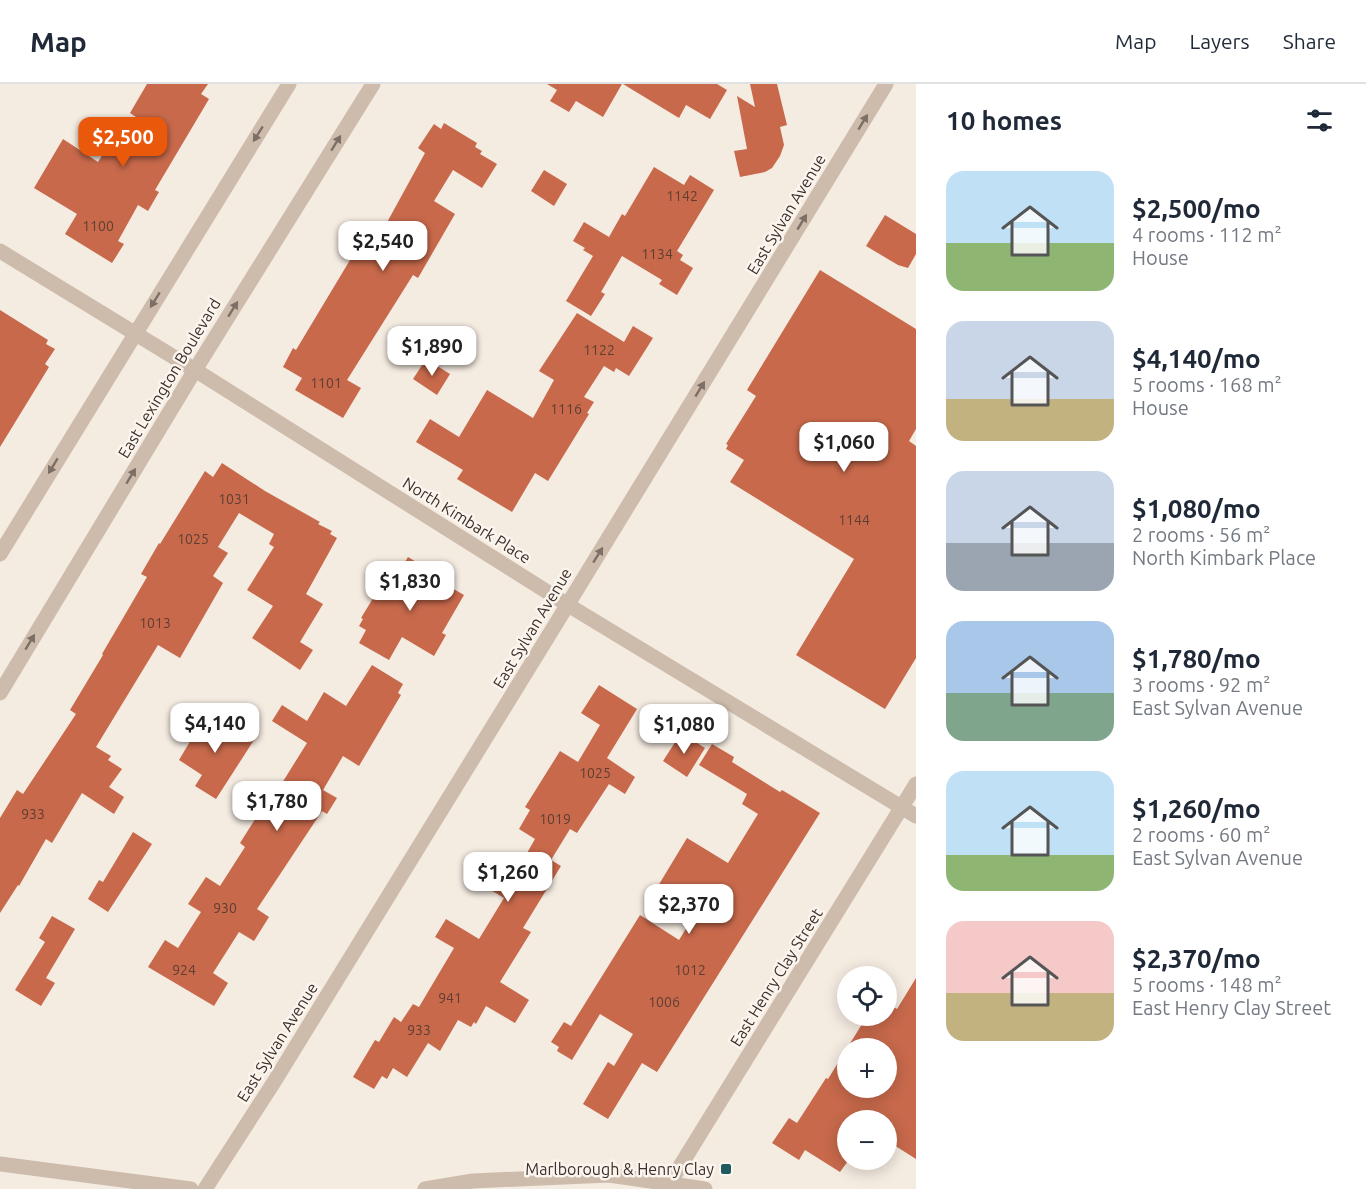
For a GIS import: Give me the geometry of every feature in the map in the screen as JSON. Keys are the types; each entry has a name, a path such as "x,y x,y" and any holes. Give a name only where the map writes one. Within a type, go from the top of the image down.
{"street":[{"path":"0,554 289,84"},
{"name":"East Lexington Boulevard","path":"0,693 195,370 373,84"},
{"name":"East Sylvan Avenue","path":"205,1189 274,1082 568,605 886,84"},
{"name":"North Kimbark Place","path":"0,251 195,370 568,605 916,816"},
{"name":"East Henry Clay Street","path":"668,1186 916,784"},
{"path":"0,1164 191,1189"},
{"path":"425,1189 472,1181 609,1175 668,1186 705,1189"},
{"path":"501,1180 514,1189"}],"building":[{"path":"147,84 208,84 201,94 209,99 155,190 159,192 148,211 138,205 118,241 124,244 112,263 65,234 77,214 34,188 63,139 98,162 108,146 120,152 139,119 130,113"},
{"path":"547,84 622,84 603,117 576,101 569,112 550,101 557,90"},
{"path":"623,84 717,84 727,90 710,119 686,105 679,118"},
{"path":"750,84 777,84 787,125 780,127 784,145 772,168 765,172 740,177 734,151 747,149 737,96 755,107"},
{"path":"444,123 477,143 475,147 482,151 480,154 497,164 482,188 453,170 434,201 455,214 418,278 413,275 347,380 361,388 343,418 295,390 302,378 283,367 293,348 296,350 368,230 379,237 425,153 418,148 434,124 441,129"},
{"path":"654,167 684,185 690,175 714,190 677,251 683,255 680,260 693,268 677,295 659,284 662,280 622,256 601,292 605,294 591,316 566,301 593,256 573,241 584,222 609,237 622,214 625,216"},
{"path":"544,170 567,184 554,206 531,191"},
{"path":"885,215 916,234 916,254 908,268 898,265 866,246"},
{"path":"820,270 916,329 916,429 909,441 916,446 916,658 885,709 796,655 854,559 730,482 744,460 726,449 728,445 726,444 756,396 747,390"},
{"path":"0,310 48,340 46,344 55,349 45,364 49,367 0,447"},
{"path":"577,313 624,342 633,326 653,338 629,376 616,368 614,372 604,366 584,397 594,402 587,413 589,414 548,481 535,473 512,512 457,479 463,470 416,442 430,419 459,437 487,390 533,418 554,380 539,371"},
{"path":"426,359 450,374 437,395 413,379"},
{"path":"222,463 265,491 320,522 318,524 332,531 330,534 337,538 306,594 323,604 300,642 313,650 300,670 252,638 273,606 247,590 274,547 269,544 274,534 239,513 218,547 228,553 213,576 223,583 180,658 158,645 96,747 111,756 108,760 122,769 109,787 124,797 114,814 82,793 52,843 46,839 19,886 0,913 0,818 17,790 23,794 76,714 70,710 147,577 141,574 159,543 205,471 213,477"},
{"path":"408,557 426,568 424,572 464,595 442,633 446,635 434,656 402,637 389,660 359,643 366,630 359,626 363,619 361,618 375,595 383,599"},
{"path":"372,665 403,684 398,693 401,695 359,766 343,756 323,790 337,798 327,814 322,811 257,909 269,917 254,941 239,932 213,973 228,983 214,1006 148,967 165,940 178,948 201,912 188,904 206,877 220,886 245,847 240,843 259,813 262,815 307,743 272,721 282,705 307,721 324,692 346,706"},
{"path":"599,685 637,709 607,758 635,777 625,794 609,784 577,833 570,829 551,860 561,866 523,928 531,932 500,982 529,1000 515,1023 486,1006 476,1024 474,1022 471,1027 458,1020 440,1051 428,1043 407,1077 393,1068 387,1079 382,1076 374,1089 353,1077 375,1040 379,1042 394,1017 401,1022 413,1004 419,1007 454,948 435,937 446,919 479,939 504,898 489,889 502,866 515,874 535,839 519,829 530,810 525,807 560,751 578,762 600,725 581,713"},
{"path":"207,713 254,740 216,799 195,786 202,775 179,760"},
{"path":"681,733 705,748 687,777 663,761"},
{"path":"712,744 734,757 732,762 780,792 782,790 820,813 657,1072 642,1063 608,1119 583,1104 608,1062 614,1066 633,1034 600,1014 572,1060 557,1051 559,1047 551,1042 564,1022 571,1026 640,915 679,940 697,911 658,886 687,838 728,863 758,814 742,804 747,794 699,765"},
{"path":"133,832 152,844 108,912 88,899 99,880 103,882"},
{"path":"52,916 75,929 46,978 55,983 41,1006 15,990 45,942 39,938"},
{"path":"916,978 916,1159 897,1147 897,1110 837,1110 837,1170 841,1170 840,1172 805,1150 799,1160 772,1143 789,1118 797,1123 837,1064 837,1098 897,1098 897,1038 853,1038 861,1026 897,1026 897,1009"}],"place":[{"name":"Marlborough & Henry Clay","path":"726,1169"}]}
